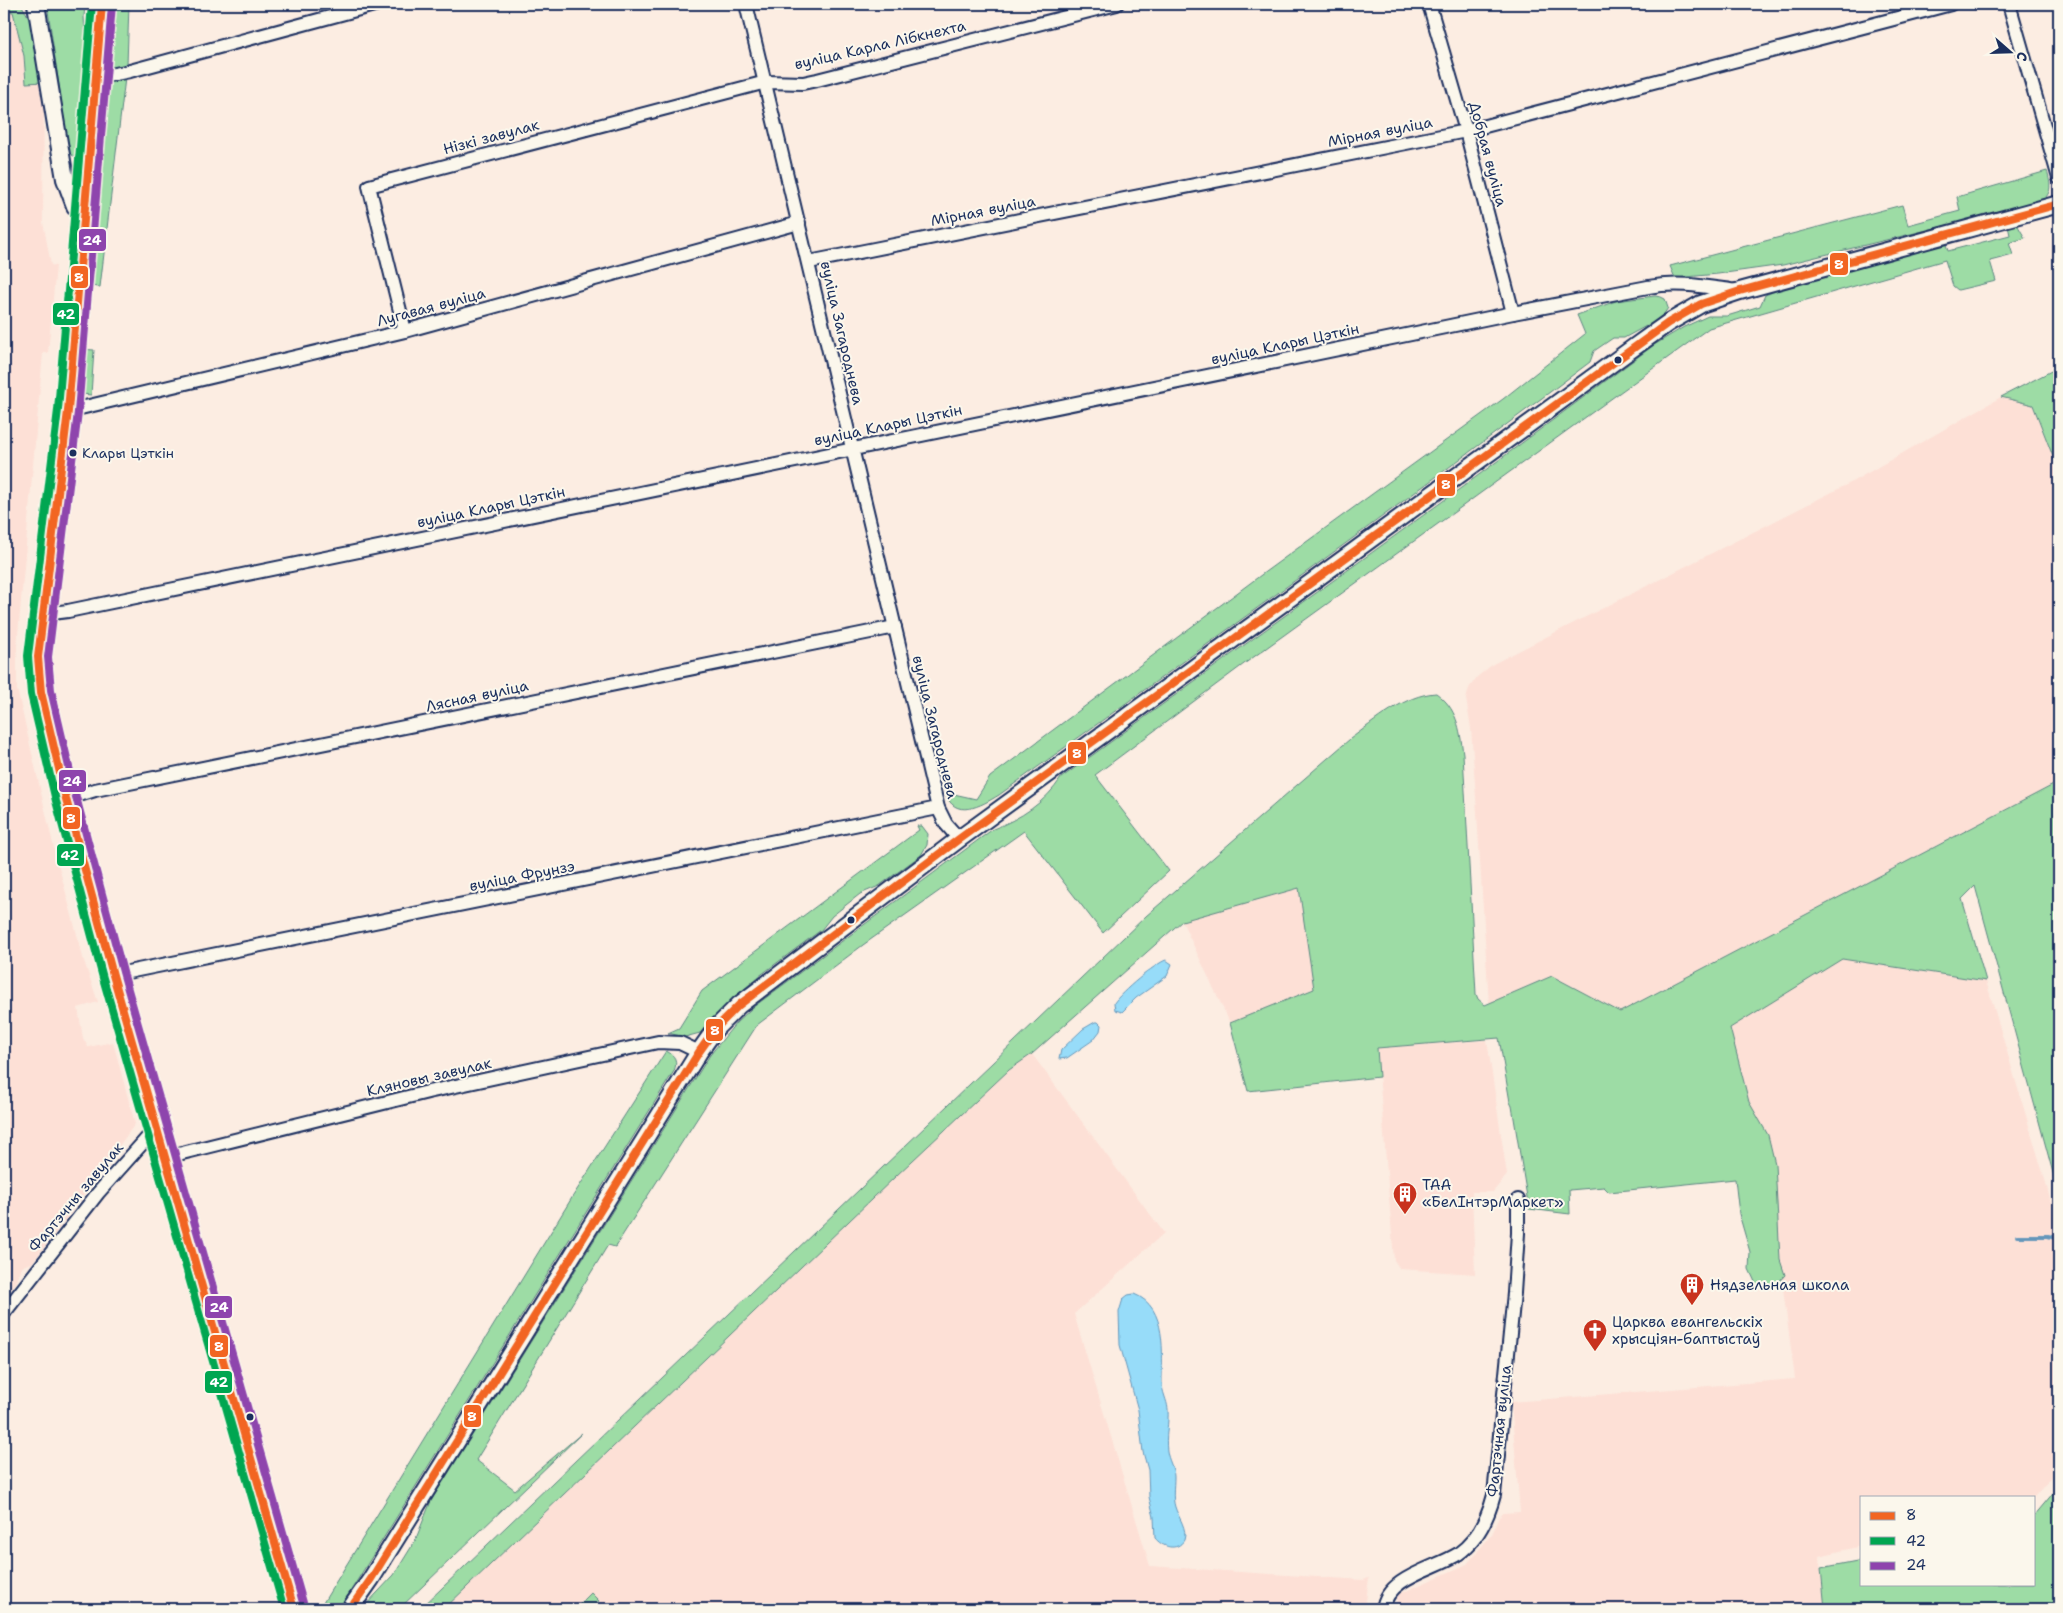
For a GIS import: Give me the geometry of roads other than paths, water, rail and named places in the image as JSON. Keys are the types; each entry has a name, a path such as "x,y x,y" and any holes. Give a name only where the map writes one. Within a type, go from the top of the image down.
{"main road":[{"path":"102,4 68,411 38,657 41,692 66,800 113,975 294,1609"}],"street":[{"path":"36,4 64,180 74,206 84,214"},
{"path":"95,78 130,71 378,4"},
{"name":"вуліца Загароднева","path":"746,4 800,223 938,808 946,824 959,839"},
{"name":"вуліца Карла Лібкнехта","path":"766,82 803,83 817,80 1118,4"},
{"name":"Добрая вуліца","path":"1429,4 1466,131 1513,312"},
{"name":"Мірная вуліца","path":"809,262 1466,131 1951,4"},
{"path":"2009,4 2059,178"},
{"name":"Нізкі завулак","path":"405,331 369,186 766,82"},
{"path":"350,1609 371,1579 699,1052 716,1028 739,1005 959,839 1668,323 1701,304 1740,291 2059,204"},
{"name":"Лугавая вуліца","path":"68,411 405,331 800,223"},
{"name":"вуліца Клары Цэткін","path":"44,614 68,611 1513,312 1663,284 1687,284 1740,291"},
{"name":"Лясная вуліца","path":"66,800 94,790 895,627"},
{"name":"вуліца Фрунзэ","path":"113,975 938,808"},
{"name":"Кляновы завулак","path":"166,1157 428,1092 658,1042 680,1043 699,1052"},
{"name":"Фартэчны завулак","path":"4,1313 98,1193 156,1128"},
{"name":"Фартэчная вуліца","path":"1383,1609 1386,1597 1396,1585 1458,1553 1483,1526 1490,1511 1494,1495 1514,1293 1518,1200"}],"water":[{"path":"1166,960 1172,964 1167,976 1136,998 1122,1012 1115,1010 1114,1003 1123,992 1147,972"},
{"path":"1095,1022 1101,1025 1100,1031 1093,1040 1067,1058 1059,1059 1061,1050 1083,1029"},
{"path":"1134,1294 1145,1300 1153,1309 1161,1332 1162,1386 1168,1409 1167,1451 1174,1474 1174,1503 1185,1532 1184,1540 1181,1544 1174,1547 1165,1546 1155,1538 1154,1517 1149,1497 1148,1470 1143,1452 1138,1410 1120,1345 1119,1312 1123,1299 1128,1295"}],"waterway":[{"path":"2017,1236 2048,1236 2059,1239"}],"place":[{"name":"Клары Цэткін","path":"73,453"},
{"name":"ТАА «БелІнтэрМаркет»","path":"1405,1215"},
{"name":"Нядзельная школа","path":"1692,1306"},
{"name":"Царква евангельскіх хрысціян-баптыстаў","path":"1595,1352"}]}
